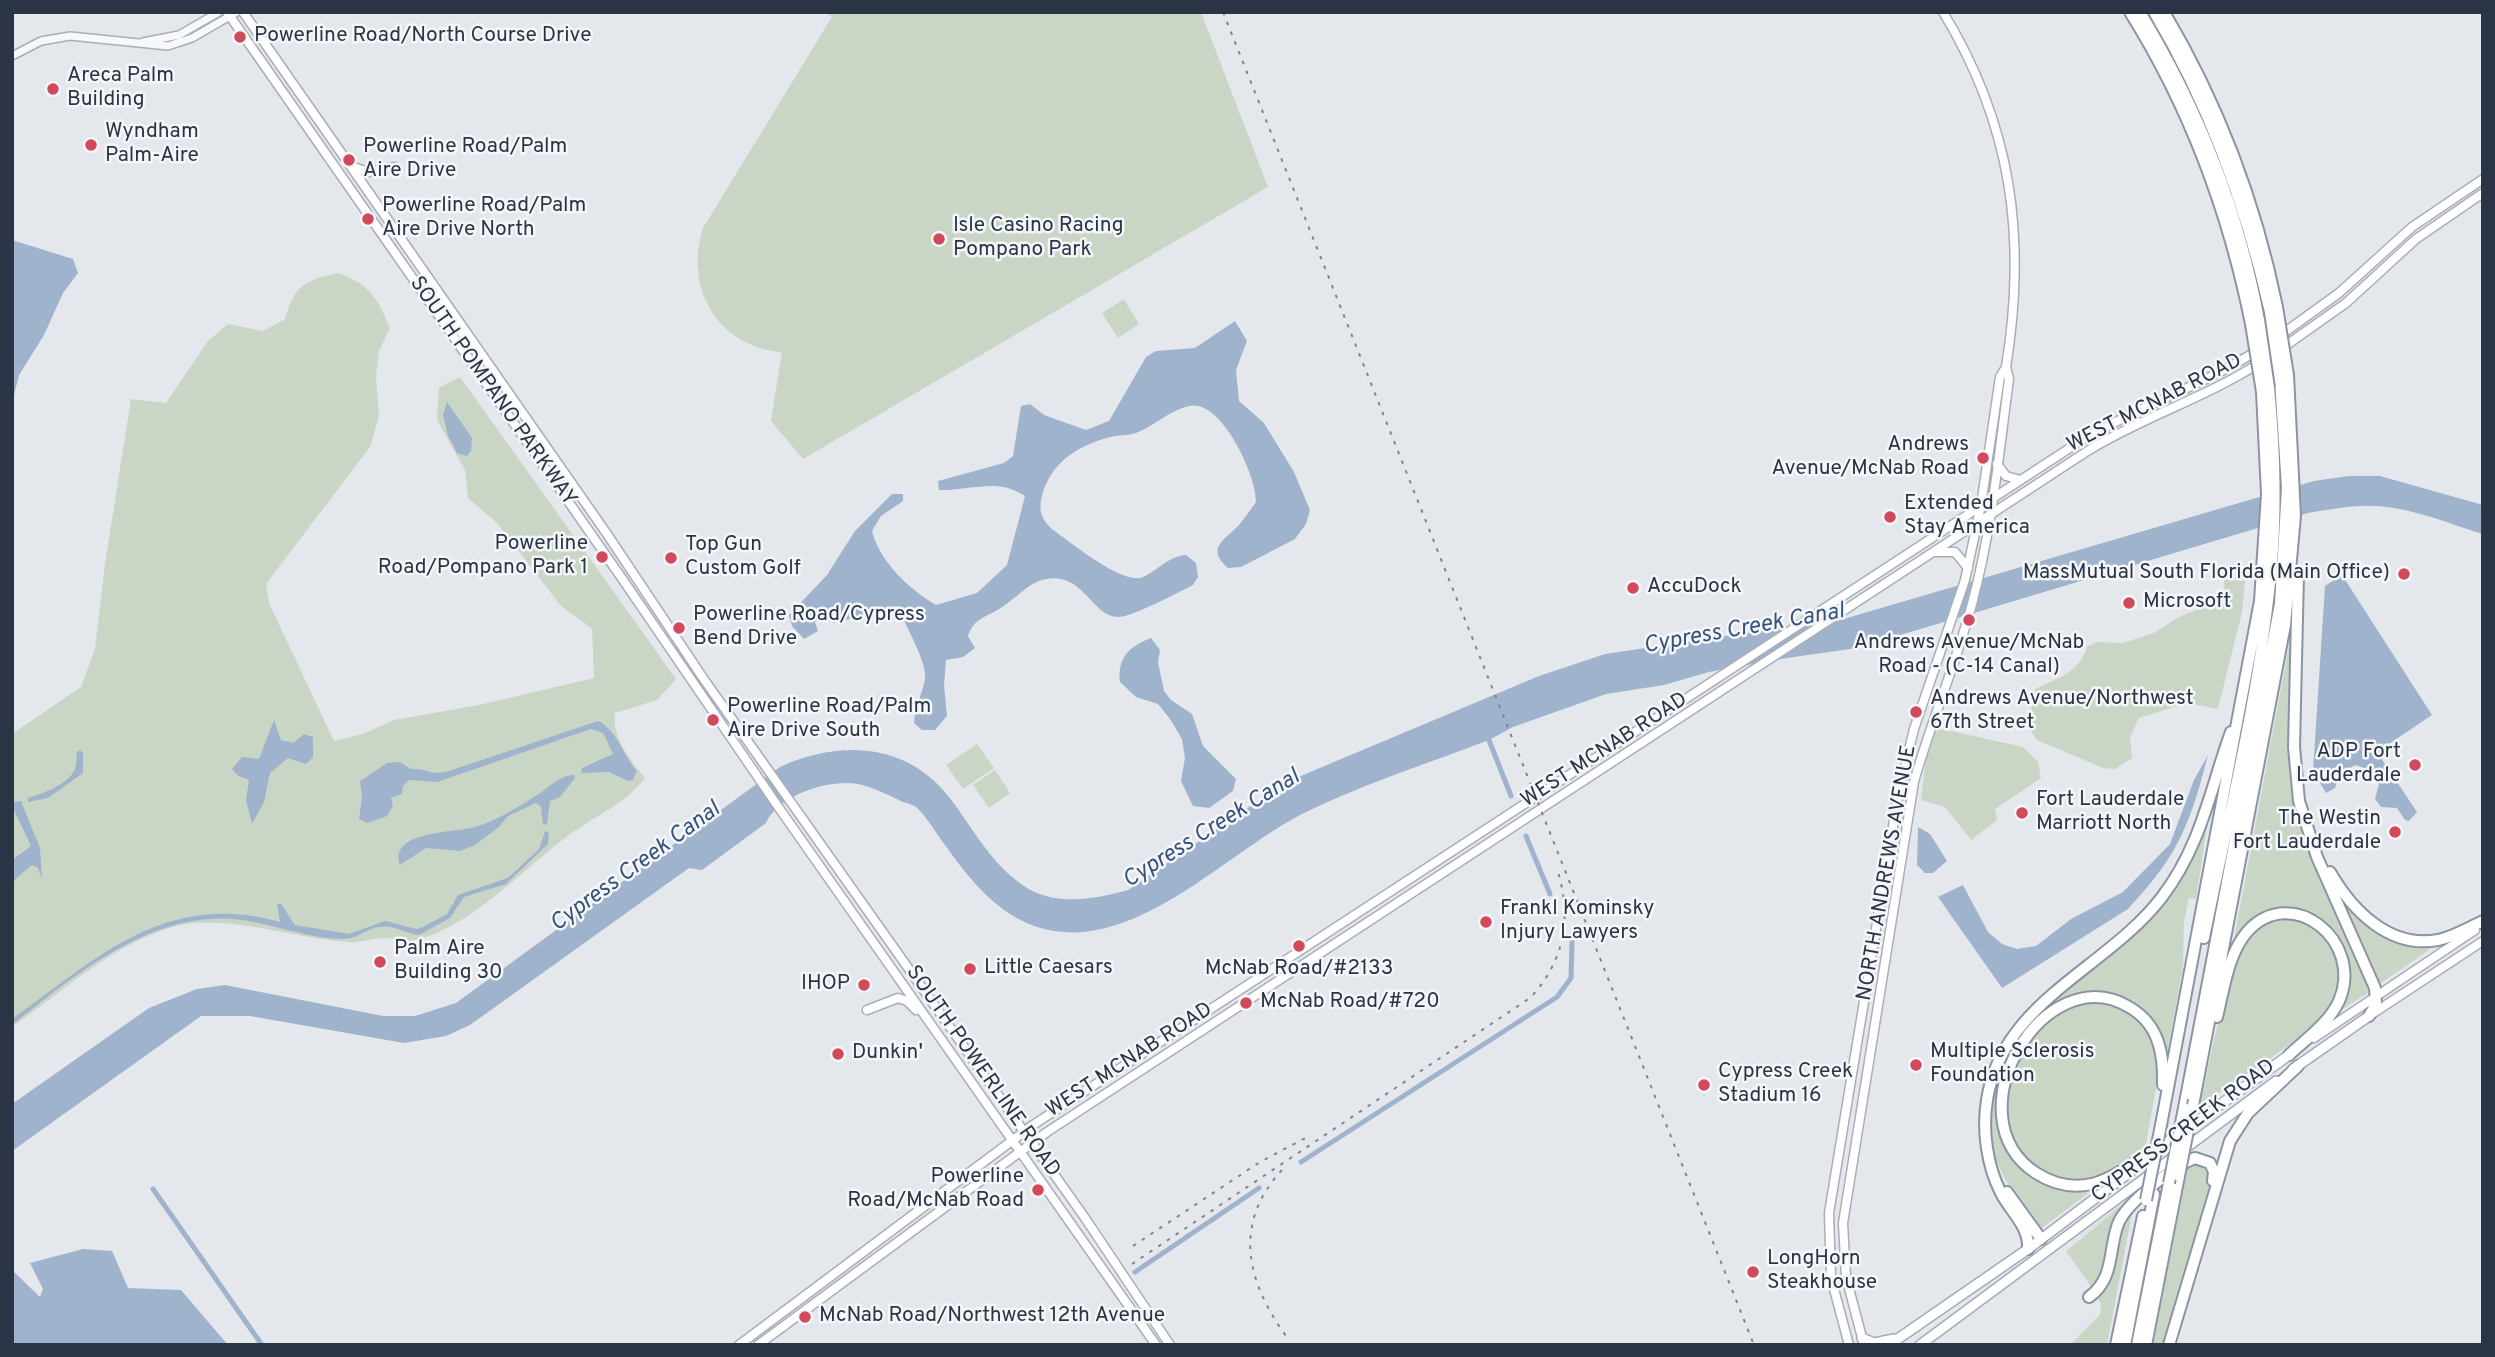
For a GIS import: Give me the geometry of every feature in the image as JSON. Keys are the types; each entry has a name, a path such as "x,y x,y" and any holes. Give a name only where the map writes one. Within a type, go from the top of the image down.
{"highway":[{"path":"2130,12 2175,93 2209,172 2255,322"},
{"path":"2116,1345 2150,1197 2257,669 2267,611 2271,478 2265,390 2238,231 2213,160 2182,89 2140,12"},
{"path":"2154,12 2200,99 2222,150 2248,224 2273,310"},
{"path":"2146,1345 2281,654 2290,532 2291,472 2284,378 2259,231 2233,156 2198,75 2164,12"},
{"path":"2290,532 2298,556 2295,771 2301,810 2377,996 2370,1016"},
{"path":"2137,1345 2270,664 2290,532"},
{"path":"2165,1122 2269,539"},
{"path":"2028,1249 2027,1234 1999,1189 1990,1158 1985,1130 1986,1102 1993,1073 2004,1046 2028,1015 2129,933 2175,880 2201,830 2243,696"},
{"path":"2316,849 2356,908 2392,934 2411,940 2435,940 2483,923"},
{"path":"2201,1066 2238,945 2254,925 2285,915 2305,917 2326,929 2337,942 2345,967 2343,989 2332,1012 2289,1055"},
{"path":"2165,1122 2164,1065 2159,1042 2137,1012 2113,999 2084,998 2052,1012 2024,1042 2004,1084 2001,1112 2009,1143 2027,1166 2057,1183 2081,1185 2102,1181 2171,1140"},
{"path":"2169,1345 2227,1147 2238,1125 2298,1066"},
{"path":"2089,1297 2106,1280 2117,1226 2126,1209 2183,1165 2198,1157 2209,1161 2214,1172 2206,1214"},
{"path":"1990,1158 2008,1192 2045,1236"},
{"path":"2125,1345 2150,1197"}],"main road":[{"name":"SOUTH POMPANO PARKWAY","path":"243,12 790,802"},
{"name":"NORTH ANDREWS AVENUE","path":"1863,1341 1843,1261 1847,1191 1914,782 1931,723 1966,623 1978,576 2009,380 2006,368 2017,278 2011,192 2003,152 1980,82 1942,12"},
{"name":"SOUTH POMPANO PARKWAY","path":"231,13 779,808"},
{"path":"349,166 368,172 395,167"},
{"name":"WEST MCNAB ROAD","path":"739,1345 1025,1131 2020,480 2105,427 2210,379 2282,334 2339,293 2412,227 2483,179"},
{"name":"WEST MCNAB ROAD","path":"758,1345 1032,1142 1755,667 2106,440 2220,387 2302,336 2346,303 2416,239 2483,193"},
{"path":"424,296 438,302 467,344 479,351"},
{"name":"NORTH ANDREWS AVENUE","path":"1849,1345 1831,1278 1829,1213 1903,772 1914,729 1965,580 1981,505 2000,377 2006,368"},
{"path":"1997,464 2006,475 2020,480"},
{"path":"1932,552 1955,552 1968,568"},
{"path":"1849,592 1855,602"},
{"name":"SOUTH POWERLINE ROAD","path":"790,802 1025,1131 1170,1345"},
{"name":"SOUTH POWERLINE ROAD","path":"779,808 1156,1345"},
{"path":"1495,823 1502,833"},
{"name":"CYPRESS CREEK ROAD","path":"1889,1345 2028,1249 2171,1140 2289,1055 2483,923"},
{"name":"CYPRESS CREEK ROAD","path":"1920,1345 2298,1066 2483,942"},
{"path":"867,1010 874,1010 890,1000 902,999 911,1004 933,1035 943,1040"},
{"path":"2045,1236 2053,1248"},
{"path":"1863,1341 1874,1343 1899,1338"}],"street":[{"path":"137,43 184,33 219,12"},
{"path":"12,56 41,41 63,36 137,43 158,48 177,44 231,13"}],"green space":[{"name":"Isle Casino Racing Pompano Park","path":"825,12 1201,12 1268,187 803,459 771,421 782,352 759,348 740,339 723,326 711,310 703,292 698,272 698,250 703,228 832,17"},
{"path":"338,273 358,282 371,293 390,328 379,351 376,376 379,416 370,447 266,584 269,603 334,741 363,734 394,720 479,705 594,678 592,629 561,606 497,523 468,498 465,470 437,420 439,388 460,377 676,679 657,700 615,713 619,740 645,778 628,795 569,835 474,912 432,935 411,941 385,938 348,942 234,924 189,924 169,928 147,936 107,958 12,1027 12,734 81,687 95,649 105,564 131,399 166,403 208,341 228,324 263,331 285,319 292,299 302,286 317,278"},
{"path":"1124,299 1139,324 1118,338 1102,313"},
{"path":"2224,579 2245,581 2242,612 2218,709 2187,703 2139,718 2130,737 2132,758 2115,769 2103,768 2037,740 2028,726 2035,689 2073,669 2087,647 2097,642 2123,643 2154,633 2179,617 2225,598"},
{"path":"2292,629 2289,737 2295,801 2317,873 2372,990 2343,1009 2338,1007 2342,982 2342,948 2338,938 2330,930 2273,914 2233,945"},
{"path":"1937,728 2023,747 2038,762 2041,778 1995,809 1997,820 1971,840 1945,807 1921,800 1927,749"},
{"path":"977,744 994,768 963,789 946,765"},
{"path":"995,770 1010,793 989,808 973,785"},
{"path":"2207,826 2196,899 2189,898 2184,921 2183,967 2167,1052 2157,1030 2099,994 2070,999 2032,1027 1999,1100 2024,1167 2087,1187 2087,1194 2039,1230 2008,1184 1994,1153 1989,1112 1998,1073 2018,1038 2045,1005 2177,884 2192,860"},
{"path":"2332,881 2359,915 2429,944 2429,950 2378,985"},
{"path":"2289,917 2314,926 2326,936 2335,951 2341,980 2332,1003 2300,1036 2199,1108 2221,1012 2237,961 2258,927 2269,921"},
{"path":"2091,1001 2131,1012 2148,1031 2157,1052 2158,1077 2145,1149 2107,1174 2070,1183 2043,1174 2014,1147 2003,1108 2016,1061 2038,1029 2060,1010"},
{"path":"2193,1162 2207,1163 2212,1177 2166,1345 2153,1345 2188,1165"},
{"path":"2129,1199 2119,1208 2067,1246"},
{"path":"2123,1207 2106,1267 2092,1288 2066,1251"},
{"path":"2133,1208 2107,1345 2070,1345 2100,1315 2101,1304 2096,1296 2109,1281 2119,1232"}],"water":[{"path":"12,240 73,259 78,273 63,293 44,335 19,375 12,403"},
{"path":"1235,321 1247,341 1236,370 1239,401 1264,423 1294,472 1310,510 1306,524 1295,539 1241,567 1228,568 1221,561 1218,555 1220,545 1256,502 1255,490 1244,458 1225,426 1201,407 1189,406 1136,433 1091,443 1070,455 1054,470 1048,480 1041,508 1045,521 1053,530 1097,561 1123,575 1143,577 1169,561 1186,555 1196,563 1198,577 1193,585 1144,609 1118,617 1108,615 1066,580 1054,578 1039,581 973,625 968,636 975,648 963,657 946,660 944,685 947,716 935,730 922,730 914,723 925,672 898,606 834,623 820,617 815,622 818,631 804,639 792,626 789,615 827,575 855,531 892,494 903,494 903,501 881,516 872,531 882,553 897,574 936,605 977,593 1007,565 1025,496 1015,490 994,486 939,490 938,481 1004,463 1013,456 1021,406 1030,404 1044,415 1086,430 1109,421 1146,357 1156,351 1195,348"},
{"path":"447,402 472,438 471,451 467,456 457,453 448,436 443,415"},
{"path":"2349,476 2380,476 2483,505 2483,534 2428,516 2387,507 2357,506 2308,513 1857,648 1709,672 1664,685 1606,694 1513,727 1489,740 1325,803 1274,831 1152,910 1119,924 1087,932 1054,931 1035,926 1003,909 976,885 916,807 858,784 819,787 781,804 766,823 702,870 689,868 470,1025 446,1036 404,1043 250,1016 201,1016 12,1151 12,1104 149,1008 197,989 225,985 383,1016 415,1016 456,1003 780,767 802,758 848,750 870,751 913,765 932,779 949,797 1001,867 1024,886 1036,893 1062,899 1102,896 1128,890 1284,783 1539,676 1605,654 1847,618 2314,481"},
{"path":"2342,575 2432,715 2377,752 2417,812 2409,821 2405,820 2397,808 2381,807 2375,799 2379,784 2370,770 2355,765 2339,775 2335,788 2326,793 2313,771 2325,586"},
{"path":"1151,638 1160,650 1158,662 1164,691 1171,700 1192,714 1203,746 1236,779 1233,791 1209,808 1193,806 1181,781 1185,758 1182,739 1170,719 1158,704 1136,697 1120,682 1121,665 1127,653"},
{"path":"274,720 281,740 293,743 304,734 313,737 313,757 306,764 288,758 270,773 264,802 252,824 246,800 249,780 237,775 232,769 242,757 259,759"},
{"path":"598,721 610,730 637,771 633,780 628,781 609,772 581,773 582,768 613,754 603,733 591,729 437,782 409,780 403,786 402,794 391,798 393,806 387,816 367,823 359,819 362,797 360,781 387,763 400,762 411,769 446,772"},
{"path":"80,750 83,753 83,773 48,798 28,802 28,798 61,784 72,774 77,752"},
{"path":"2208,755 2188,821 2171,855 2145,890 2128,909 2002,988 1938,897 1963,885 1988,932 2002,944 2017,949 2036,946 2071,919 2123,892 2170,844 2194,780"},
{"path":"574,775 575,778 560,797 550,801 547,824 543,825 541,807 536,803 508,816 499,827 475,845 460,851 426,848 400,865 399,854 404,846 413,840 425,835 483,824 515,809 559,779"},
{"path":"21,801 40,848 42,879 38,868 32,865 12,882 12,860 31,846 12,802"},
{"path":"1918,827 1930,834 1947,861 1933,873 1925,873 1917,865"},
{"path":"545,831 549,833 548,844 506,884 464,897 450,918 419,935 384,926 349,939 330,938 233,919 202,920 171,926 114,951 12,1025 12,1019 104,953 167,923 202,915 239,914 280,922 277,904 281,904 295,925 349,934 385,921 417,929 423,927 447,914 458,895 508,878 539,849"},
{"path":"83,1249 112,1251 128,1288 181,1290 228,1345 12,1345 12,1270 40,1297 43,1289 30,1263"}],"waterway":[{"path":"1489,740 1511,796"},
{"path":"1526,836 1550,894"},
{"path":"1301,1162 1557,997 1571,978 1572,942"},
{"path":"1135,1272 1259,1188"},
{"path":"153,1189 262,1345"}],"railway":[{"path":"1223,12 1754,1345"},
{"path":"1132,1264 1530,998 1551,970 1562,939 1564,906 1558,872"},
{"path":"1133,1246 1260,1162 1311,1135"},
{"path":"1282,1170 1266,1190 1256,1211 1251,1232 1251,1253 1254,1274 1262,1295 1286,1336"}],"place":[{"name":"Powerline Road/North Course Drive","path":"240,37"},
{"name":"Areca Palm Building","path":"53,89"},
{"name":"Wyndham Palm-Aire","path":"91,145"},
{"name":"Powerline Road/Palm Aire Drive","path":"349,160"},
{"name":"Powerline Road/Palm Aire Drive North","path":"368,219"},
{"name":"Isle Casino Racing Pompano Park","path":"939,239"},
{"name":"Andrews Avenue/McNab Road","path":"1983,458"},
{"name":"Extended Stay America","path":"1890,517"},
{"name":"Powerline Road/Pompano Park 1","path":"602,557"},
{"name":"Top Gun Custom Golf","path":"671,558"},
{"name":"MassMutual South Florida (Main Office)","path":"2404,574"},
{"name":"AccuDock","path":"1633,588"},
{"name":"Microsoft","path":"2129,603"},
{"name":"Andrews Avenue/McNab Road - (C-14 Canal)","path":"1969,620"},
{"name":"Powerline Road/Cypress Bend Drive","path":"679,628"},
{"name":"Andrews Avenue/Northwest 67th Street","path":"1916,712"},
{"name":"Powerline Road/Palm Aire Drive South","path":"713,720"},
{"name":"ADP Fort Lauderdale","path":"2415,765"},
{"name":"Fort Lauderdale Marriott North","path":"2022,813"},
{"name":"The Westin Fort Lauderdale","path":"2395,832"},
{"name":"Frankl Kominsky Injury Lawyers","path":"1486,922"},
{"name":"McNab Road/#2133","path":"1299,946"},
{"name":"Palm Aire Building 30","path":"380,962"},
{"name":"Little Caesars","path":"970,969"},
{"name":"IHOP","path":"864,985"},
{"name":"McNab Road/#720","path":"1246,1003"},
{"name":"Dunkin'","path":"838,1054"},
{"name":"Multiple Sclerosis Foundation","path":"1916,1065"},
{"name":"Cypress Creek Stadium 16","path":"1704,1085"},
{"name":"Powerline Road/McNab Road","path":"1038,1190"},
{"name":"LongHorn Steakhouse","path":"1753,1272"},
{"name":"McNab Road/Northwest 12th Avenue","path":"805,1317"}],"water label":[{"name":"Cypress Creek Canal","path":"1744,630"},
{"name":"Cypress Creek Canal","path":"1212,830"},
{"name":"Cypress Creek Canal","path":"636,868"}]}
